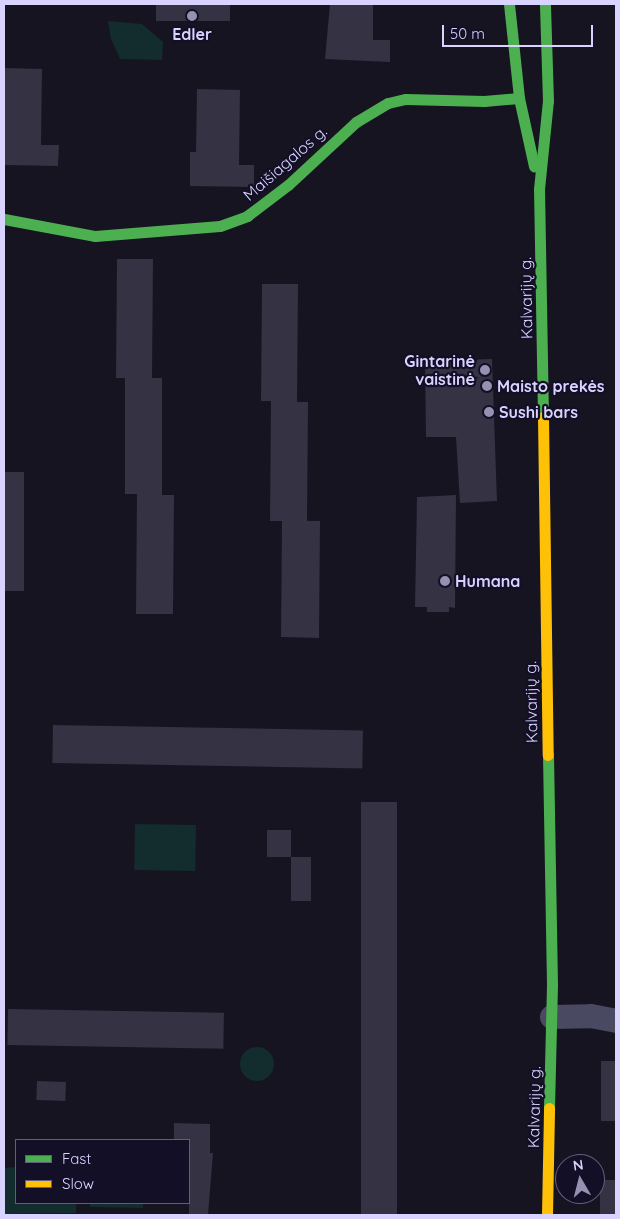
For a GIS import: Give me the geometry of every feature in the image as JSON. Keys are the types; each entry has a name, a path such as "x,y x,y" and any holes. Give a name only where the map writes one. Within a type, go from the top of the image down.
{"main road":[{"name":"Kalvarijų g.","path":"509,4 519,98 539,189"},
{"name":"Kalvarijų g.","path":"545,4 548,101 539,189 552,1017 547,1215"},
{"name":"Maišiagalos g.","path":"4,219 95,236 220,226 237,222 258,208 288,185 356,122 388,103 406,99 484,101 519,98"}],"street":[{"path":"552,1017 591,1016 616,1021"}],"green space":[{"path":"108,21 142,24 163,42 162,60 120,59 111,39"},
{"path":"135,824 196,825 195,871 134,870"},
{"path":"257,1047 264,1048 269,1052 273,1057 273,1071 269,1076 264,1080 257,1081 250,1080 245,1076 241,1071 240,1064 241,1057 245,1052 250,1048"},
{"path":"15,1167 15,1204 76,1204 76,1213 4,1214 4,1168"},
{"path":"90,1204 143,1204 143,1208 90,1207"}],"building":[{"name":"Edler","path":"156,4 230,4 230,21 156,21"},
{"path":"330,4 373,4 373,40 390,40 390,62 325,59"},
{"path":"4,68 42,69 41,145 59,145 58,166 4,165"},
{"path":"197,89 240,90 239,165 254,165 254,187 190,186 190,152 196,152"},
{"path":"117,259 153,259 152,378 162,378 162,495 174,495 173,614 136,614 137,494 125,494 125,378 116,378"},
{"path":"262,284 298,284 297,402 308,402 307,521 320,521 319,638 281,637 282,521 270,521 271,401 261,401"},
{"path":"492,359 497,501 460,503 456,437 426,437 425,361"},
{"path":"4,472 24,472 24,591 4,591"},
{"path":"456,495 455,608 449,607 449,612 427,612 427,607 415,607 417,497"},
{"path":"53,725 363,730 362,768 52,763"},
{"path":"361,802 397,802 397,1215 361,1215"},
{"path":"267,830 291,830 291,857 267,857"},
{"path":"291,857 311,857 311,901 291,901"},
{"path":"8,1009 224,1013 223,1049 7,1045"},
{"path":"601,1061 616,1061 616,1121 601,1121"},
{"path":"37,1081 66,1082 65,1101 36,1100"},
{"path":"174,1123 210,1124 210,1153 213,1153 208,1215 189,1215 190,1139 174,1139"},
{"path":"605,1180 616,1180 616,1215 600,1215 600,1204 605,1204"}],"traffic: fast":[{"path":"509,4 519,98 534,166"},
{"path":"543,417 539,189 548,101 545,4"},
{"path":"4,219 95,236 220,226 247,216 288,185 356,122 388,103 406,99 484,101 519,98"},
{"path":"548,755 552,985 549,1108"}],"traffic: slow":[{"path":"543,417 548,755"},
{"path":"547,1215 549,1108"}],"place":[{"name":"Edler","path":"192,16"},
{"name":"Gintarinė vaistinė","path":"485,370"},
{"name":"Maisto prekės","path":"487,386"},
{"name":"Sushi bars","path":"489,412"},
{"name":"Humana","path":"445,581"}]}
